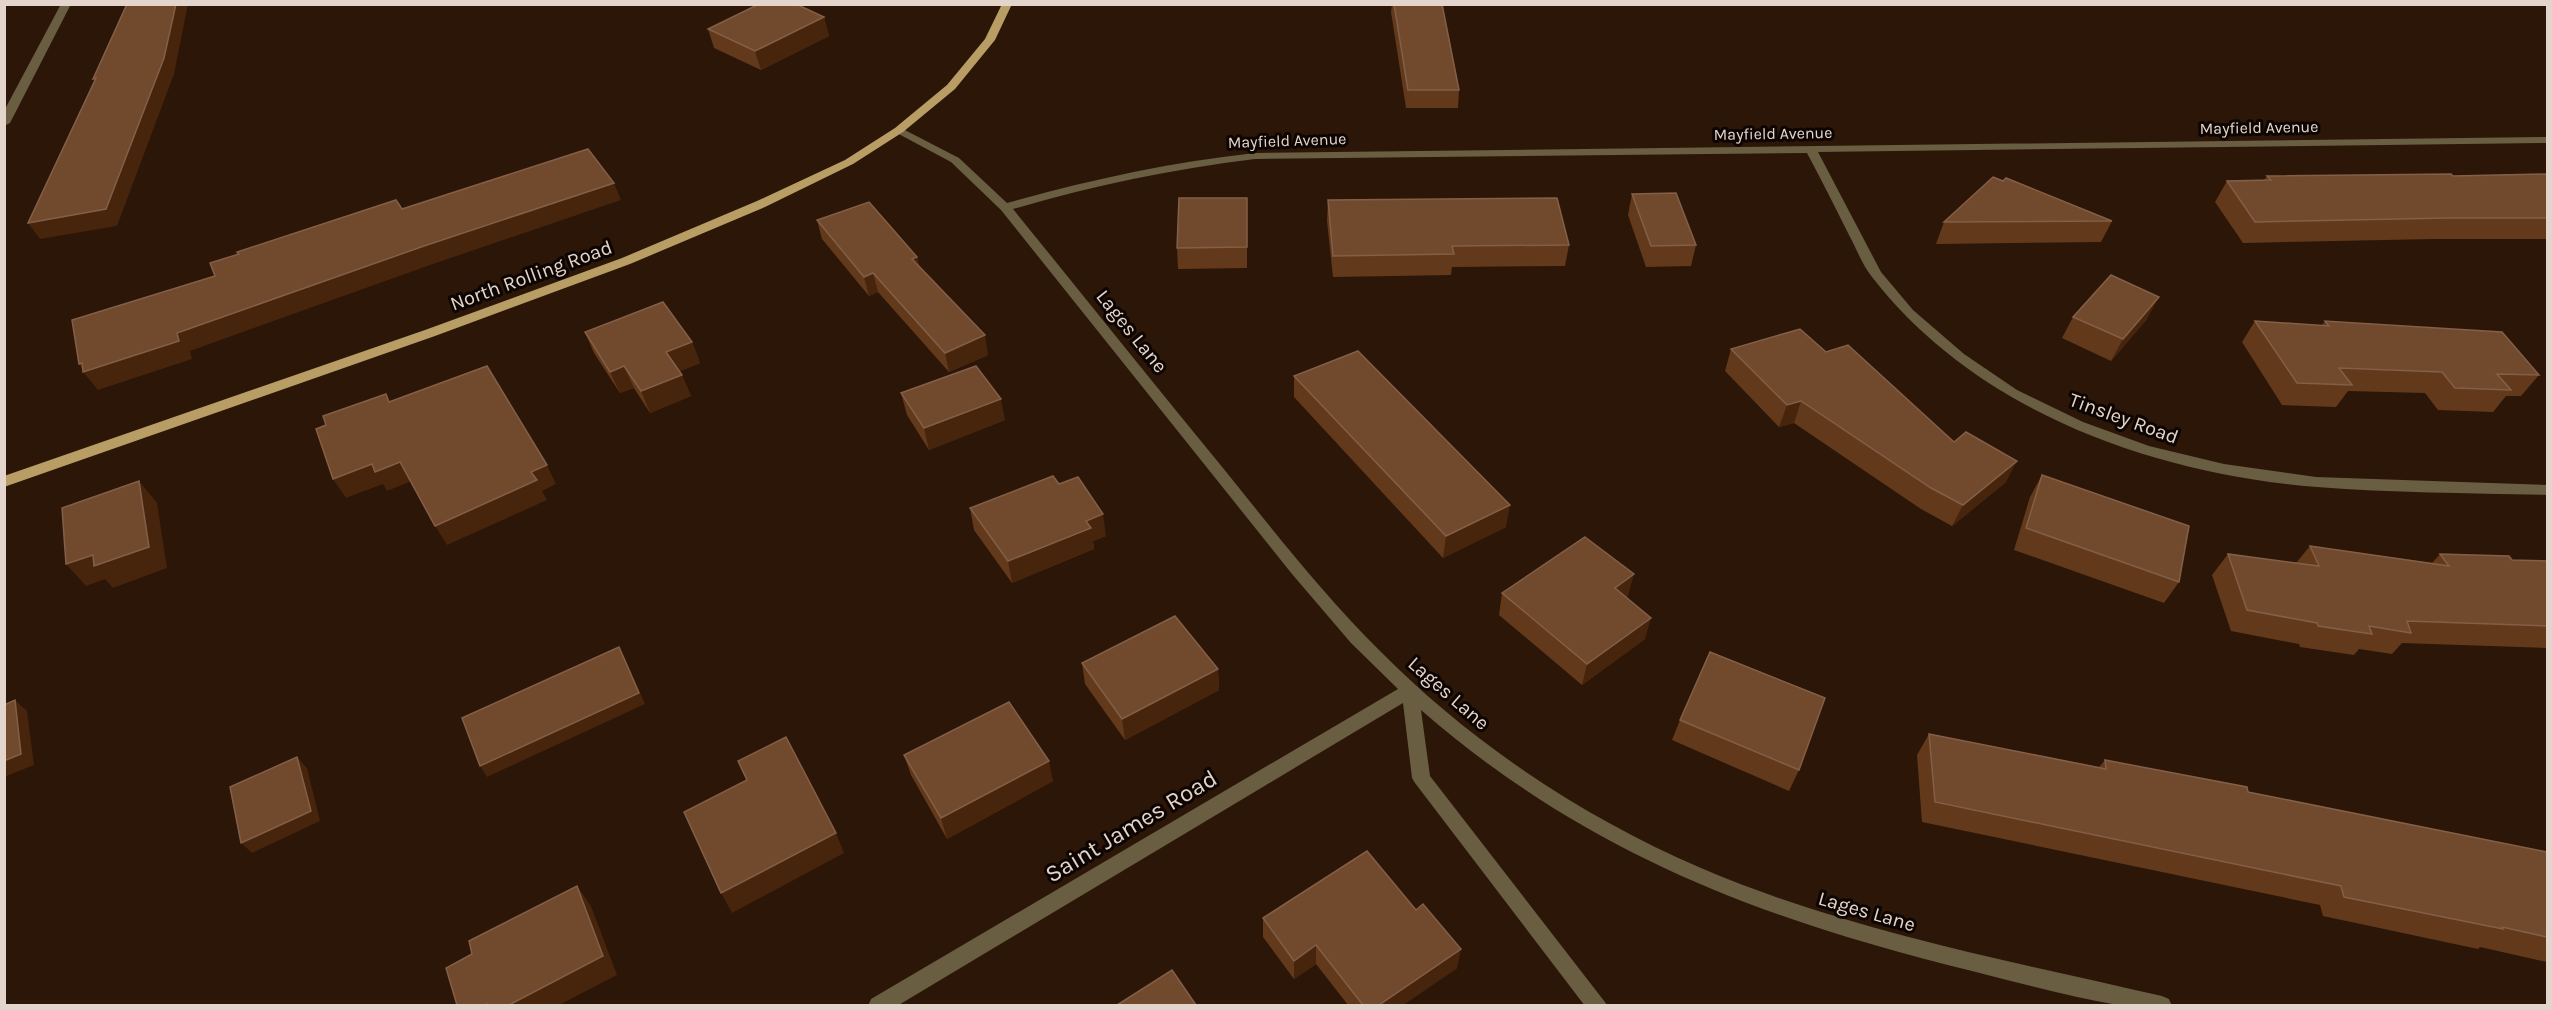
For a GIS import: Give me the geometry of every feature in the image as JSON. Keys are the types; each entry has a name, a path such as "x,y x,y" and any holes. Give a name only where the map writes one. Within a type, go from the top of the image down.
{"main road":[{"name":"North Rolling Road","path":"4,482 430,333 627,261 761,204 849,162 898,130 951,87 990,40 1006,4"}],"street":[{"path":"4,123 66,4"},
{"name":"Lages Lane","path":"898,130 955,160 1005,207 1296,569 1358,639 1410,690 1509,770 1570,810 1638,847 1726,887 1818,920 1921,948 2162,1005"},
{"name":"Mayfield Avenue","path":"1005,207 1115,177 1190,163 1256,156 2547,140"},
{"name":"Tinsley Road","path":"1810,149 1875,273 1908,313 1959,357 2012,393 2078,425 2146,450 2213,467 2316,482 2547,490"},
{"path":"1410,690 1421,778 1598,1005"},
{"name":"Saint James Road","path":"878,1005 1410,690"}],"building":[{"path":"127,4 176,4 164,58 106,209 28,223 96,78 93,79"},
{"path":"759,4 796,4 824,17 755,51 708,29"},
{"path":"1394,4 1442,4 1459,90 1408,90"},
{"path":"588,149 614,183 424,246 177,333 179,341 83,372 82,363 79,364 72,320 215,276 210,263 239,254 237,252 396,200 402,209"},
{"path":"2451,174 2453,176 2547,174 2547,218 2255,222 2227,181 2271,180 2267,176"},
{"path":"1993,177 2003,181 2006,178 2112,221 1944,222"},
{"path":"1676,193 1696,245 1651,246 1632,194"},
{"path":"1179,198 1247,198 1247,247 1177,248"},
{"path":"1557,198 1569,245 1452,246 1454,254 1333,256 1328,200"},
{"path":"869,202 917,257 912,259 985,335 945,353 873,273 864,277 817,220"},
{"path":"2111,275 2159,297 2123,339 2073,317"},
{"path":"663,302 692,342 666,352 682,375 641,391 624,366 610,372 585,332"},
{"path":"2255,321 2329,326 2325,321 2502,332 2539,375 2497,374 2511,390 2455,388 2442,372 2339,368 2352,385 2297,383"},
{"path":"1800,329 1826,352 1848,345 1954,442 1966,432 2017,461 1963,505 1931,488 1801,401 1787,405 1731,349"},
{"path":"1358,351 1510,505 1446,536 1294,376"},
{"path":"487,366 547,465 531,472 537,480 435,526 400,462 375,472 372,464 333,479 316,429 326,425 323,416 386,394 389,402"},
{"path":"976,366 1001,399 924,428 901,393"},
{"path":"2042,475 2189,526 2179,582 2026,528"},
{"path":"1053,476 1059,484 1078,477 1103,514 1086,521 1091,528 1008,561 970,508"},
{"path":"139,481 149,547 94,566 93,555 66,564 62,508"},
{"path":"1585,537 1634,574 1615,588 1651,618 1587,664 1502,593"},
{"path":"2310,546 2449,566 2440,554 2509,556 2512,560 2547,561 2547,626 2407,621 2411,633 2369,626 2372,634 2318,626 2317,623 2247,610 2228,554 2319,566"},
{"path":"1175,616 1218,669 1122,719 1082,663"},
{"path":"619,647 639,693 480,766 462,718"},
{"path":"1710,652 1825,698 1799,770 1680,720"},
{"path":"15,700 21,754 4,761 4,705"},
{"path":"1009,702 1049,761 941,818 904,755"},
{"path":"1929,734 2106,769 2105,760 2247,787 2248,792 2547,852 2547,937 2344,897 2341,886 1935,802"},
{"path":"786,737 836,833 721,893 684,812 747,780 738,761"},
{"path":"297,757 311,811 241,843 230,787"},
{"path":"1367,851 1416,910 1423,904 1461,949 1379,1005 1363,1005 1316,945 1294,961 1263,918"},
{"path":"577,886 603,956 509,1005 457,1005 446,968 472,954 469,941"},
{"path":"1172,970 1196,1005 1117,1005"}]}
